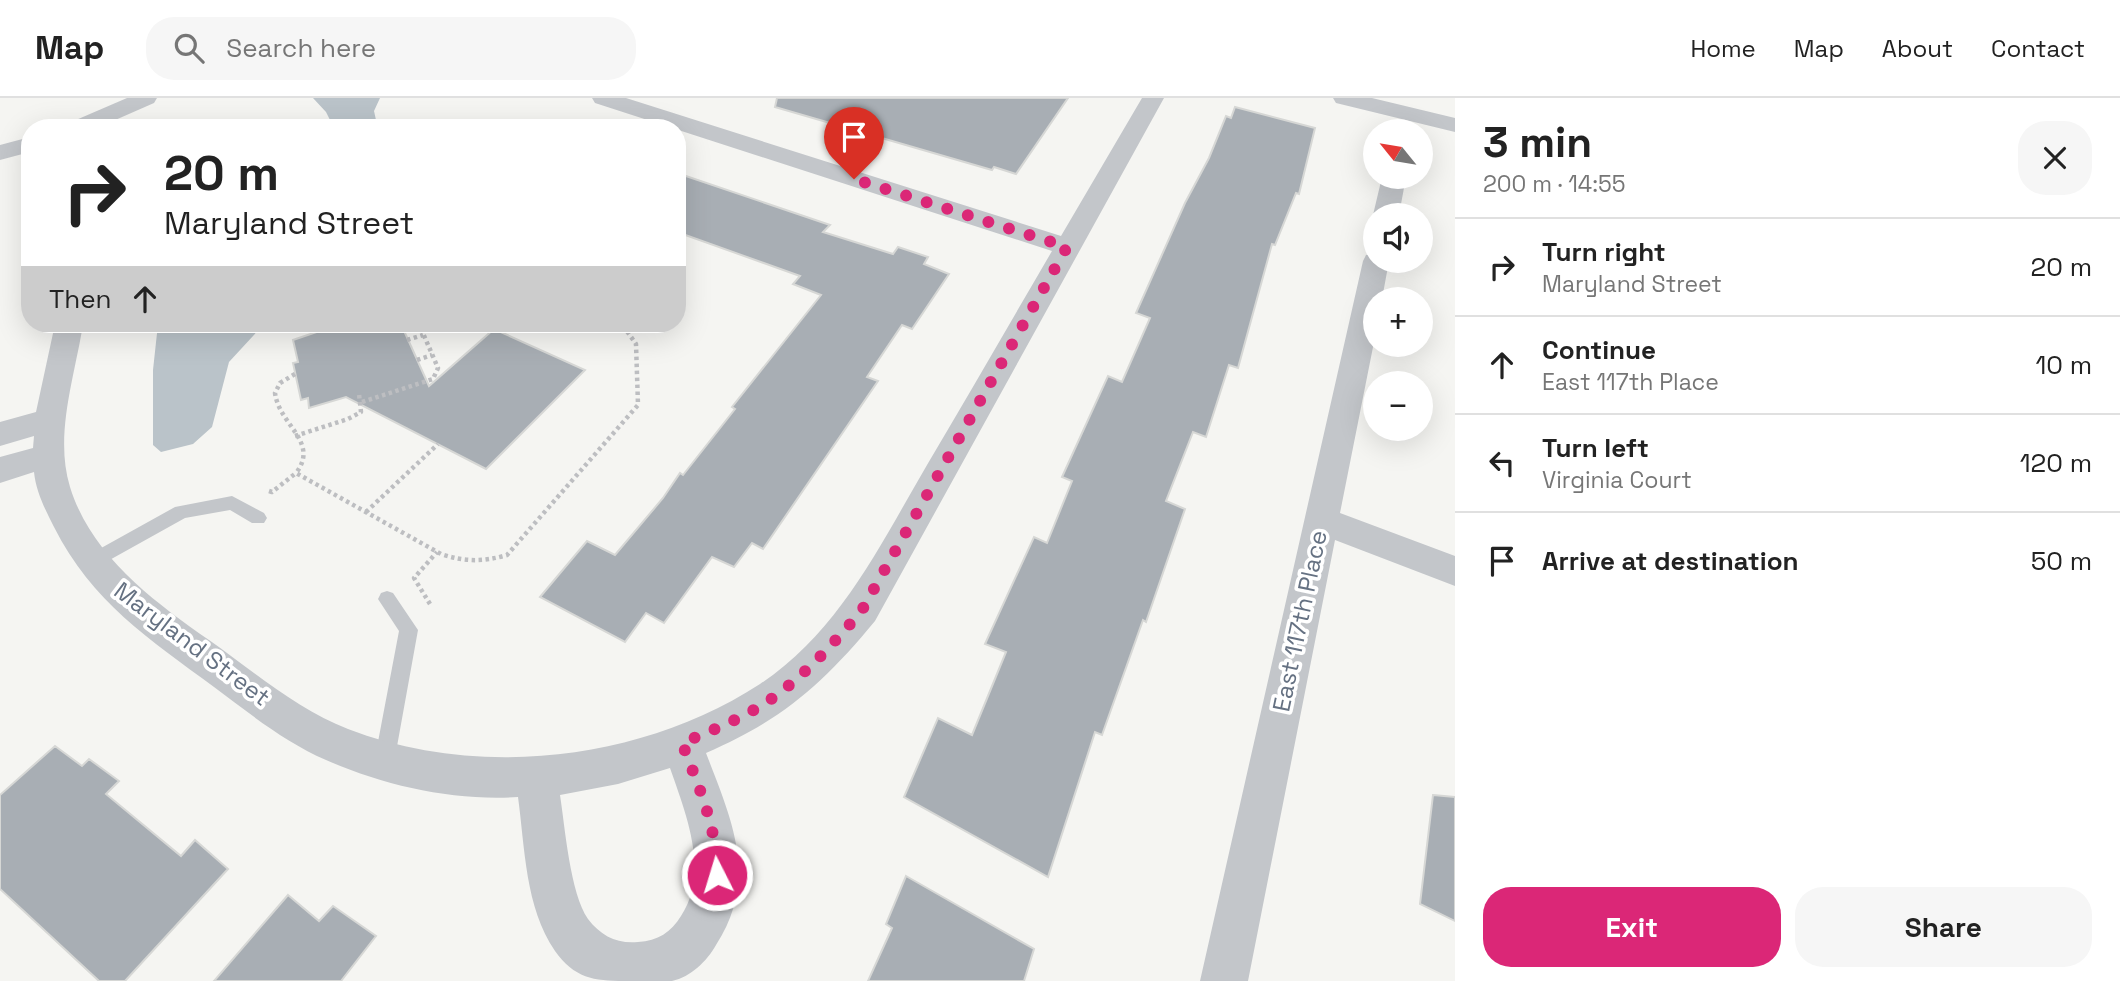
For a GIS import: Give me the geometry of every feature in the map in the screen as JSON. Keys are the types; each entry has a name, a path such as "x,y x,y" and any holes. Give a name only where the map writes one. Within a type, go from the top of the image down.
{"street":[{"path":"98,119 146,98"},
{"path":"603,98 668,119"},
{"path":"686,125 1067,247 1153,98"},
{"path":"1344,98 1455,125"},
{"path":"0,152 21,146"},
{"name":"Maryland Street","path":"67,333 50,437 52,481 58,499 91,562 122,597 284,713 338,745 384,763 436,775 536,777 601,770 643,759 729,723 773,698 830,648 862,610 1067,247"},
{"name":"East 117th Place","path":"1224,981 1374,273"},
{"path":"0,434 50,437"},
{"path":"0,470 50,437"},
{"path":"1322,521 1455,571"},
{"path":"536,777 555,901 572,935 596,958 623,967 655,965 689,946 707,918 716,895 717,855 704,803 682,743"}],"lane":[{"path":"91,562 181,512 232,503 258,519"},
{"path":"384,763 409,630 387,599"}],"path":[{"path":"295,374 282,380 276,390 276,404 304,449 305,459 296,473 441,554 465,563 491,560 507,555 638,405 636,344 628,333"},
{"path":"362,402 433,379 438,368 424,335 407,340"},
{"path":"417,360 432,355"},
{"path":"295,436 348,419 361,412 359,394"},
{"path":"366,512 438,444"}],"shaded area":[{"path":"313,98 380,98 374,111 376,119 330,119"},
{"path":"157,333 256,333 229,362 212,427 193,444 161,452 153,445 153,370"}],"building":[{"path":"777,98 1068,98 1016,174 994,167 992,170 775,107"},
{"path":"1235,107 1315,128 1299,194 1296,193 1275,245 1272,244 1238,368 1229,365 1206,437 1193,432 1166,501 1185,509 1146,622 1143,620 1102,735 1095,732 1048,877 904,797 938,718 972,735 1006,652 985,644 1034,537 1047,543 1072,481 1062,477 1108,376 1122,382 1150,318 1136,313 1226,116 1231,118"},
{"path":"686,176 830,225 823,232 893,254 898,247 928,257 924,264 949,274 912,329 902,325 867,377 878,381 763,549 752,543 734,567 712,557 664,623 646,613 625,642 540,597 587,541 615,555 663,498 680,473 683,475 735,409 732,407 821,295 793,284 800,276 686,235"},
{"path":"314,333 405,333 429,386 489,333 503,333 585,370 486,469 346,397 309,408 308,398 301,400 293,363 298,362 293,340"},
{"path":"55,746 82,766 89,759 119,781 106,794 181,856 195,840 228,869 125,981 99,981 0,889 0,795"},
{"path":"1433,795 1455,797 1455,921 1420,904"},
{"path":"906,876 1034,949 1024,981 868,981 892,928 886,924"},
{"path":"288,895 319,921 333,906 376,936 341,981 214,981"}],"route":[{"path":"717,875 717,855 704,803 682,743 729,723 773,698 830,648 862,610 1067,247 854,179"}]}
